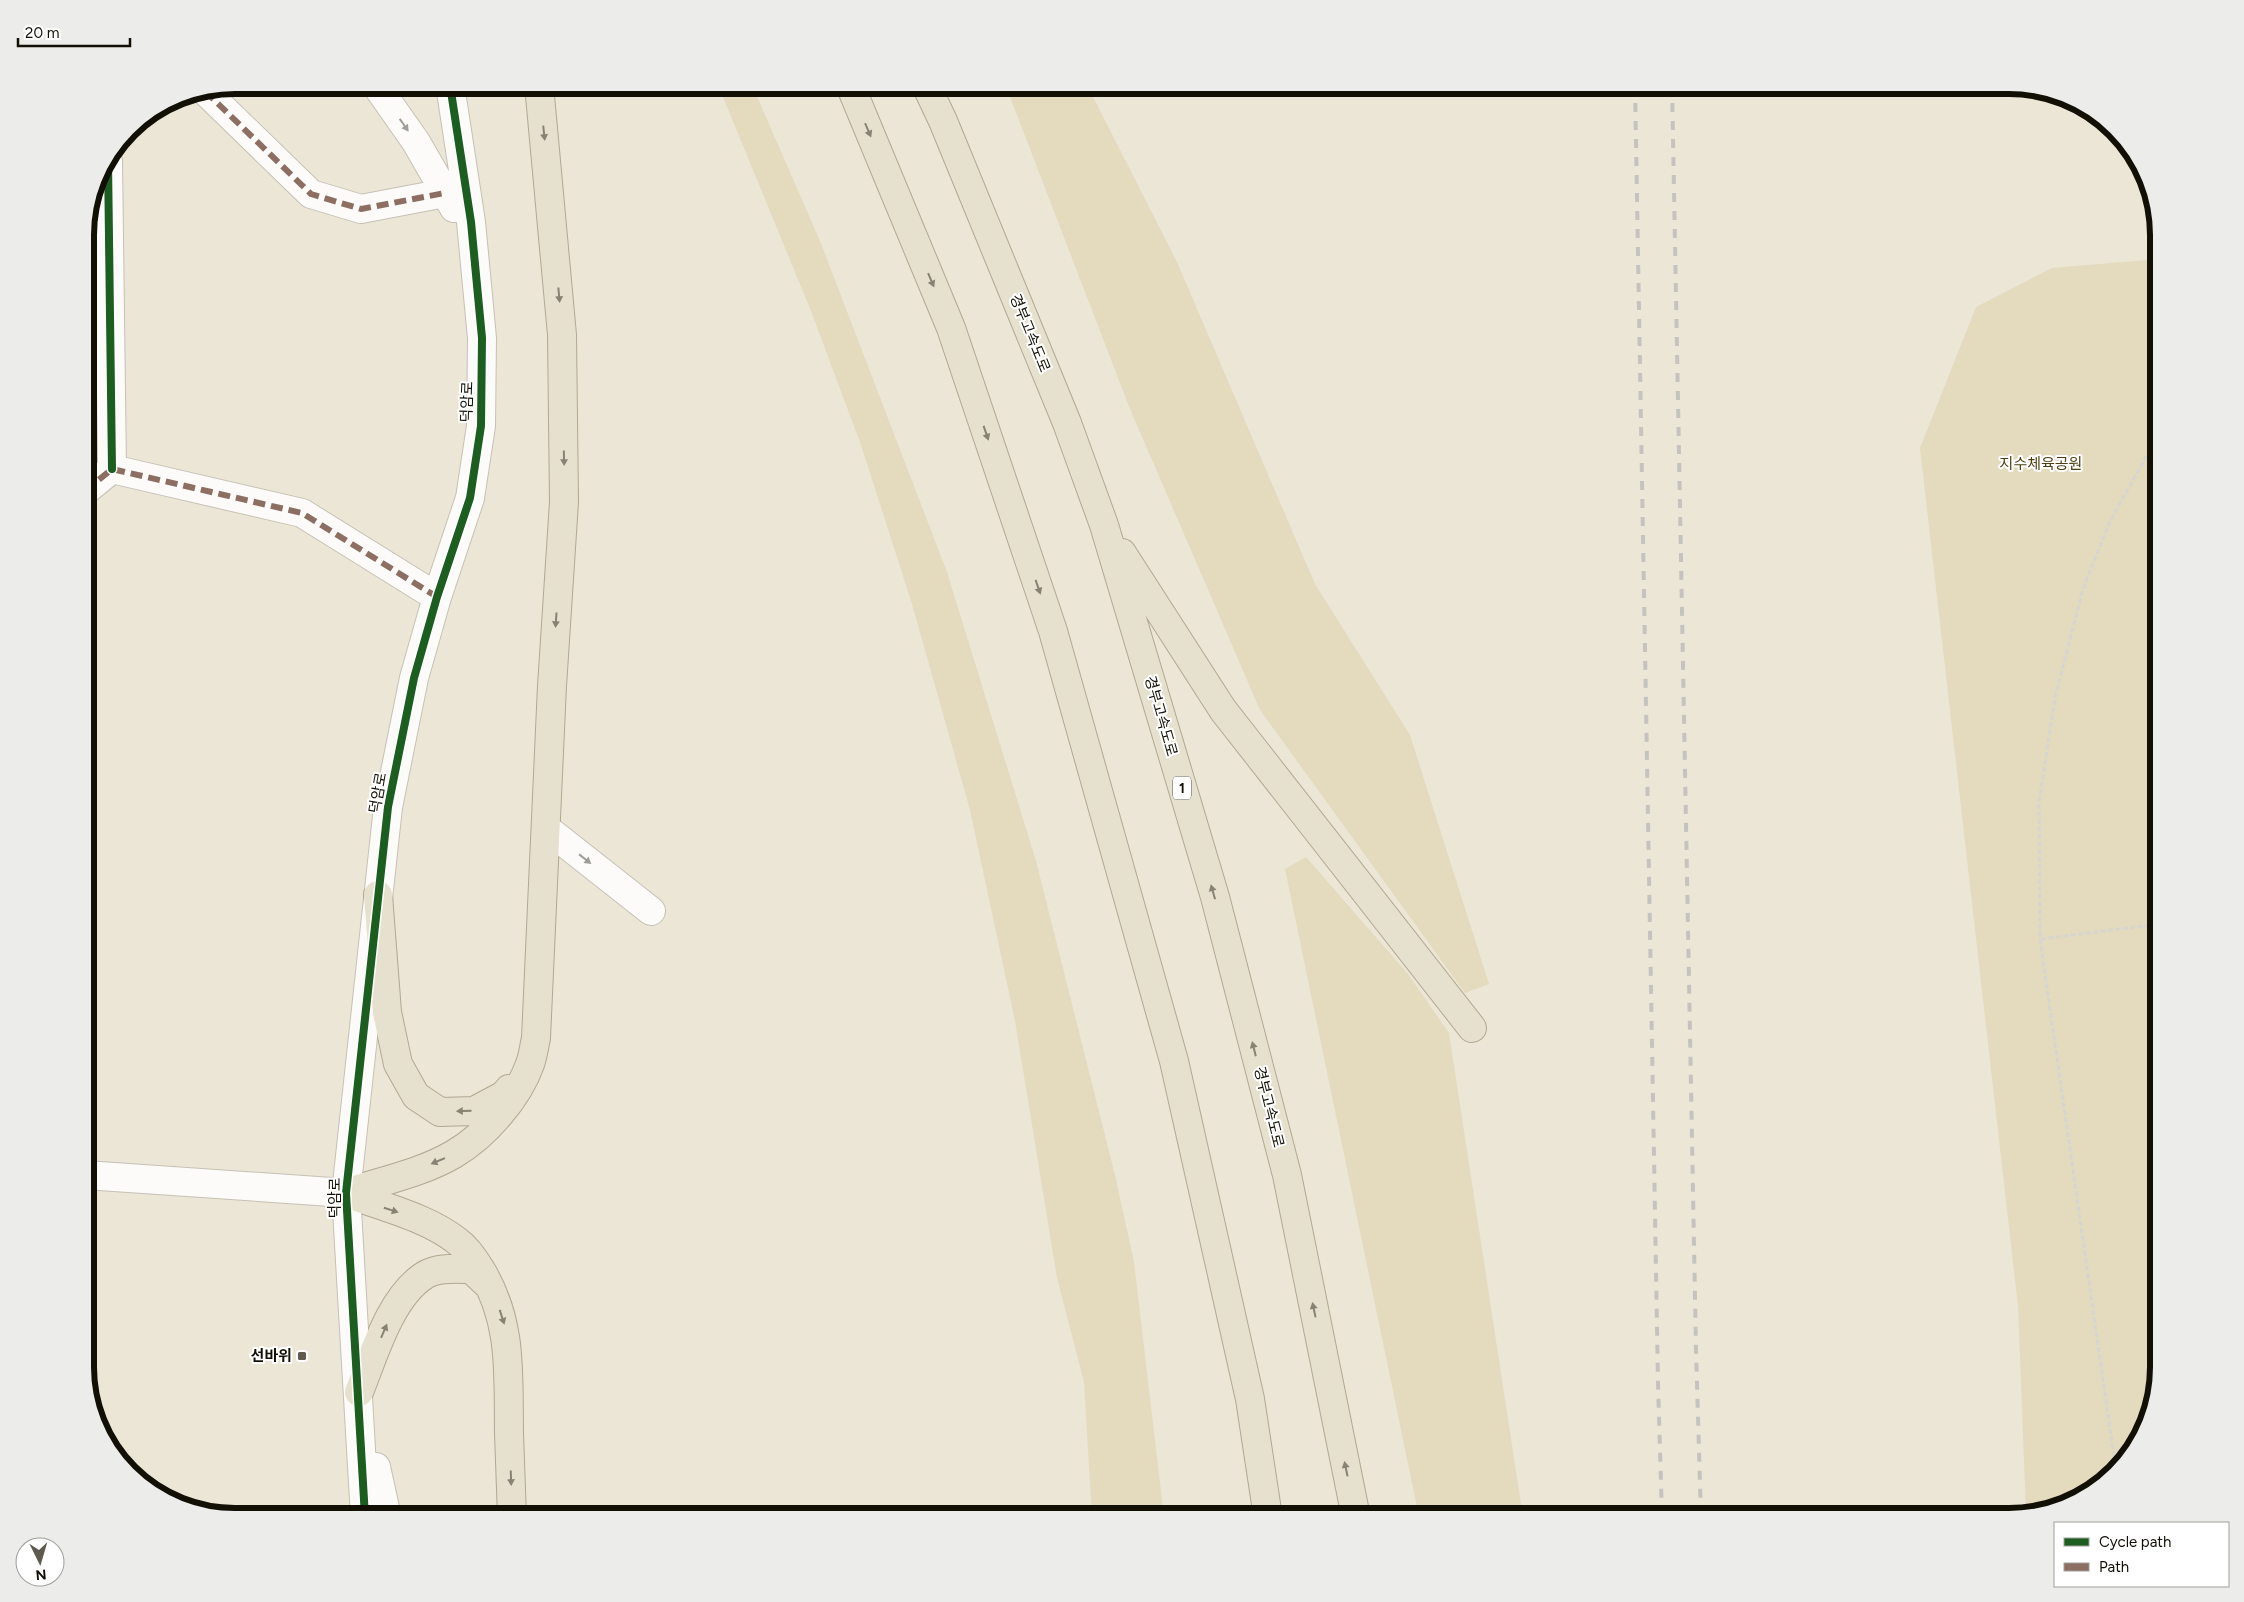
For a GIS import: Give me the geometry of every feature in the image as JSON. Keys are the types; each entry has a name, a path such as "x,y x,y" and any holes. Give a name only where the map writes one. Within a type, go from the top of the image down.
{"highway":[{"path":"346,1193 413,1171 454,1154 484,1132 511,1099 530,1065 536,1038 564,482 562,335 540,94"},
{"path":"854,94 950,328 1053,631 1174,1061 1250,1399 1267,1508"},
{"name":"경부고속도로","path":"930,94 1067,423 1104,525 1214,897 1286,1175 1354,1508"},
{"path":"1104,525 1223,710 1472,1028"},
{"path":"378,895 387,1012 398,1064 416,1096 440,1112 474,1111 504,1095 530,1065"},
{"path":"346,1193 386,1209 431,1223 459,1242 476,1261 492,1288 504,1324 509,1356 512,1508"},
{"path":"359,1392 391,1314 409,1288 426,1274 447,1268 471,1269 492,1288"}],"street":[{"path":"382,94 416,142 474,242"},
{"name":"덕암로","path":"365,1508 346,1193 378,895 388,807 414,678 437,597 470,498 481,426 482,338 474,242 451,94"},
{"path":"211,96 311,194 361,209 445,193"},
{"path":"108,173 112,468"},
{"path":"94,483 112,468"},
{"path":"112,468 302,513 437,597"},
{"path":"546,828 651,911"},
{"path":"94,1176 346,1193"},
{"path":"359,1392 385,1508"}],"path":[{"path":"2115,1461 2040,939 2039,801 2056,693 2083,589 2109,523 2150,450"},
{"path":"2040,939 2150,925"}],"green space":[{"path":"722,94 756,94 820,241 947,572 1036,861 1115,1175 1134,1262 1163,1508 1091,1508 1084,1382 1057,1278 1015,1021 970,810 912,604 861,445 811,311"},
{"path":"1019,94 1092,94 1177,262 1315,584 1410,735 1489,984 1465,993 1260,710 1130,409 1010,97"},
{"name":"지수체육공원","path":"2150,260 2150,1367 2148,1394 2143,1412 2131,1438 2109,1467 2095,1479 2071,1494 2026,1507 2018,1306 1920,448 1976,307 2052,268"},
{"path":"1306,857 1408,974 1449,1033 1522,1508 1417,1508 1285,869"}],"railway":[{"path":"1635,94 1662,1508"},
{"path":"1672,94 1696,1350 1701,1508"}],"marked path":[{"path":"211,96 311,194 361,209 445,193"},
{"path":"94,484 112,469 302,513 437,597"}],"cycle path":[{"path":"364,1508 346,1193 388,807 414,678 437,597 470,498 481,426 482,338 471,222 451,94"},
{"path":"108,173 112,469"}],"place":[{"name":"선바위","path":"302,1356"}]}
